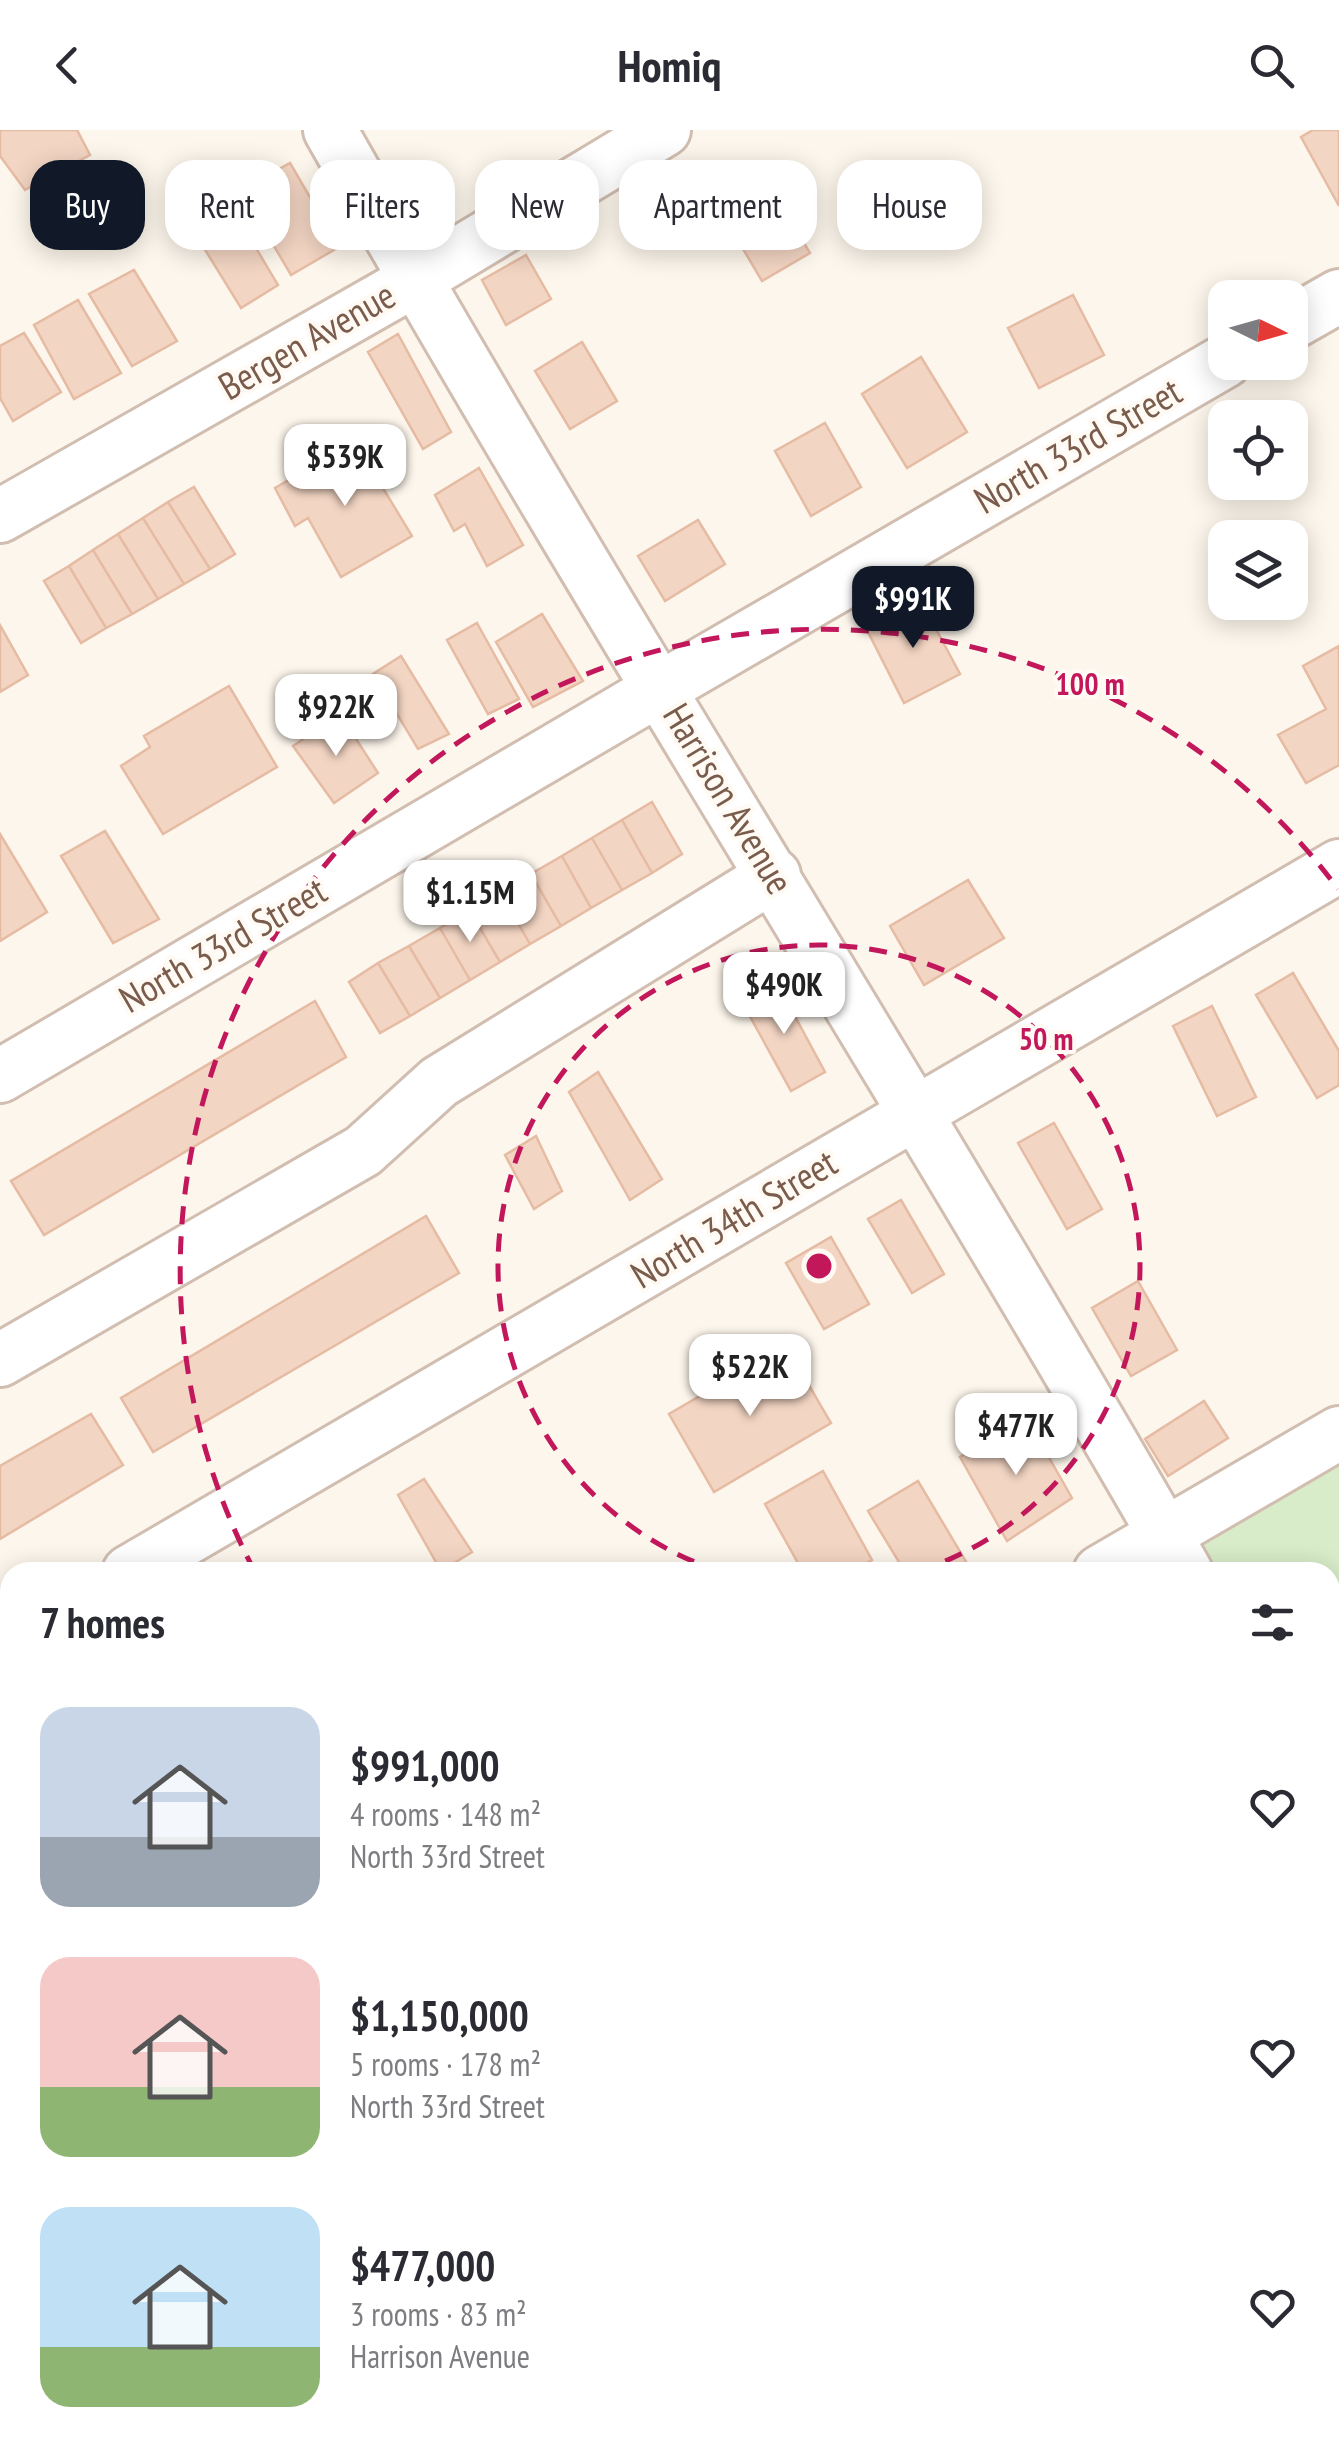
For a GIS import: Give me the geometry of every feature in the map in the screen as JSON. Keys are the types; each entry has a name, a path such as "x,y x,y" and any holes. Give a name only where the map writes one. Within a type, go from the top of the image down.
{"street":[{"name":"Harrison Avenue","path":"330,130 414,280 916,1110 1175,1554"},
{"name":"Bergen Avenue","path":"0,516 414,280 664,130"},
{"path":"1308,314 1339,296"},
{"name":"North 33rd Street","path":"0,1076 1208,372"},
{"name":"North 34th Street","path":"146,1562 1339,866"},
{"path":"0,1360 363,1151 439,1082 774,874"},
{"path":"1142,1562 1175,1554 1339,1434"}],"green space":[{"path":"1339,1451 1339,1562 1153,1561"}],"building":[{"path":"0,130 77,130 90,155 81,160 30,160 30,187 25,190 0,156"},
{"path":"1313,130 1339,130 1339,206 1301,137"},
{"path":"290,163 310,197 310,250 334,250 291,275 276,250 290,250"},
{"path":"205,250 257,250 278,285 241,308"},
{"path":"744,250 808,250 810,253 762,281"},
{"path":"526,255 551,299 506,325 482,280"},
{"path":"134,270 177,341 132,366 89,294"},
{"path":"1073,295 1104,355 1039,388 1008,328"},
{"path":"78,300 121,373 74,399 34,325"},
{"path":"24,333 61,392 13,421 0,398 0,346"},
{"path":"398,334 451,432 423,449 368,352"},
{"path":"582,342 617,401 570,429 535,371"},
{"path":"921,357 967,432 907,468 862,394"},
{"path":"825,423 861,487 811,516 775,451"},
{"path":"355,442 412,536 341,577 308,518 295,526 275,488"},
{"path":"479,468 523,545 487,566 465,524 454,531 435,495"},
{"path":"194,487 235,554 210,569 168,502"},
{"path":"168,502 210,569 184,584 143,518"},
{"path":"143,518 184,584 158,599 118,534"},
{"path":"698,520 725,564 665,601 638,556"},
{"path":"118,534 158,599 132,614 93,550"},
{"path":"93,550 132,614 106,628 69,566"},
{"path":"69,566 106,628 81,643 44,581"},
{"path":"920,599 960,674 904,703 866,628"},
{"path":"542,614 583,681 533,707 496,642"},
{"path":"477,623 519,699 488,714 447,640"},
{"path":"0,625 28,675 0,692"},
{"path":"1339,646 1339,765 1306,783 1278,735 1326,709 1303,666"},
{"path":"401,656 449,734 418,749 373,674"},
{"path":"229,686 277,767 163,834 121,766 150,747 144,736"},
{"path":"340,714 378,773 334,803 293,746"},
{"path":"652,802 682,854 652,873 622,820"},
{"path":"622,820 652,873 622,890 592,838"},
{"path":"105,831 159,919 113,943 61,856"},
{"path":"0,834 47,912 0,941"},
{"path":"592,838 622,890 591,908 562,856"},
{"path":"562,856 591,908 561,926 531,874"},
{"path":"531,874 561,926 530,944 500,892"},
{"path":"968,880 1004,938 924,985 890,926"},
{"path":"500,892 530,944 500,962 470,911"},
{"path":"470,911 500,962 470,980 440,928"},
{"path":"440,928 470,980 440,998 409,946"},
{"path":"409,946 440,998 410,1016 378,963"},
{"path":"378,963 410,1016 380,1033 349,982"},
{"path":"1293,973 1339,1051 1339,1085 1317,1098 1256,995"},
{"path":"777,983 825,1072 791,1091 742,1002"},
{"path":"315,1001 346,1057 44,1235 11,1181"},
{"path":"1212,1006 1256,1097 1217,1116 1173,1026"},
{"path":"598,1072 662,1179 630,1200 569,1092"},
{"path":"1054,1123 1102,1209 1067,1229 1018,1143"},
{"path":"536,1136 562,1191 534,1209 505,1155"},
{"path":"901,1200 944,1274 912,1293 868,1219"},
{"path":"426,1216 459,1273 153,1452 121,1398"},
{"path":"831,1237 869,1304 824,1329 786,1263"},
{"path":"1138,1281 1177,1350 1131,1376 1092,1308"},
{"path":"786,1346 831,1423 714,1492 669,1414"},
{"path":"1204,1401 1228,1438 1168,1476 1145,1439"},
{"path":"91,1414 123,1465 0,1539 0,1466"},
{"path":"1026,1417 1072,1498 1007,1541 960,1457"},
{"path":"823,1471 872,1560 797,1562 765,1504"},
{"path":"424,1479 472,1552 456,1562 436,1562 398,1495"},
{"path":"918,1481 966,1562 899,1562 868,1511"}]}
